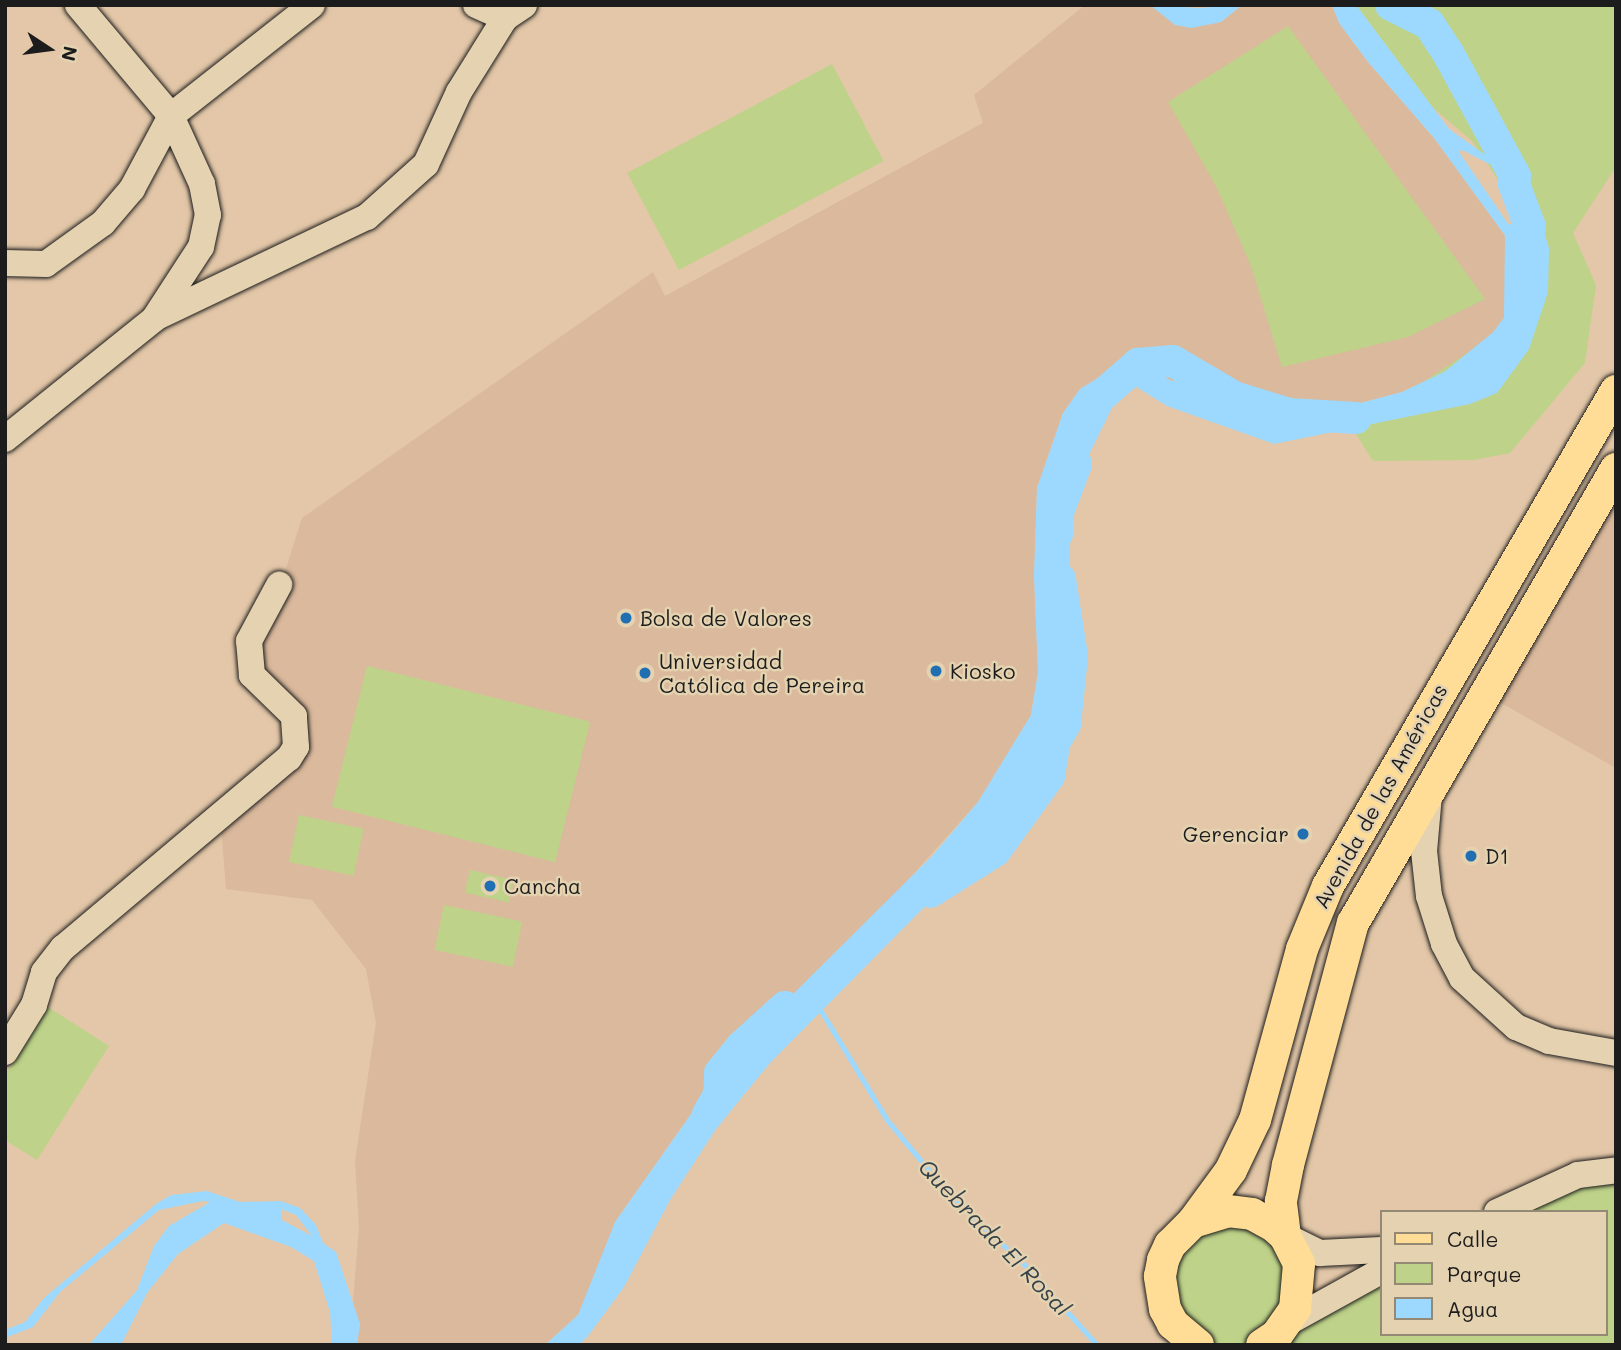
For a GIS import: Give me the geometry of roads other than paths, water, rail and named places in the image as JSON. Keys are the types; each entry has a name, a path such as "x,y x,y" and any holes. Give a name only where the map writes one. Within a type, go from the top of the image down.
{"main road":[{"name":"Avenida de las Américas","path":"1165,1309 1160,1276 1163,1260 1175,1238 1193,1222 1231,1170 1255,1120 1302,949 1328,886 1616,391"},
{"name":"Avenida de las Américas","path":"1270,1339 1295,1309 1301,1278 1285,1236 1282,1201 1288,1165 1353,923 1409,851 1429,795 1616,469"},
{"path":"1193,1222 1215,1212 1240,1211 1264,1219 1285,1236"},
{"path":"1165,1309 1168,1345"},
{"path":"1165,1309 1173,1324 1198,1345"}],"street":[{"path":"5,263 46,264 103,223 131,189 171,116 312,5"},
{"path":"5,439 154,318 367,217 426,164 459,92 515,12 476,5"},
{"path":"83,11 171,116 202,184 208,215 201,247 154,318"},
{"path":"201,247 227,284"},
{"path":"5,1052 34,1005 44,972 63,948 289,758 296,747 294,716 252,675 249,640 279,585"},
{"path":"1409,851 1429,896 1444,944 1462,978 1489,1007 1516,1027 1549,1041 1616,1053"},
{"path":"1501,1210 1578,1175 1616,1170"},
{"path":"1285,1236 1320,1254 1380,1250"},
{"path":"1270,1339 1380,1272"}],"water":[{"path":"1150,5 1199,8 1242,5 1221,22 1191,28 1175,25"},
{"path":"1332,5 1356,5 1449,129 1515,176 1537,209 1549,248 1548,292 1529,349 1497,393 1470,404 1274,444 1167,406 1130,383 1099,398 1070,457 1064,494 1070,537 1067,689 1065,724 1049,776 1015,824 964,867 770,1063 716,1129 670,1200 624,1287 588,1336 579,1345 545,1345 578,1315 615,1222 720,1073 780,1007 932,856 978,802 1031,715 1038,672 1034,576 1037,488 1063,413 1080,389 1119,365 1138,364 1172,381 1198,375 1281,424 1402,392 1450,369 1478,364 1504,344 1520,323 1520,256 1434,138 1368,62 1339,23","holes":["1462,150 1497,168 1514,184 1527,212 1530,227 1526,236 1513,231 1459,152"]},
{"path":"207,1191 240,1202 281,1201 300,1208 316,1225 323,1243 336,1252 360,1324 357,1345 332,1345 330,1312 314,1261 291,1247 224,1223 178,1254 147,1293 121,1345 89,1345 137,1290 154,1246 169,1226 210,1202 203,1201 159,1210 60,1292 33,1327 5,1338 5,1330 25,1322 44,1298 156,1204 171,1195","holes":["281,1209 296,1215 312,1236 282,1220"]}],"waterway":[{"path":"1391,5 1429,24 1448,53 1515,176 1514,184 1530,227 1521,236 1520,323 1504,344 1456,383"},
{"path":"1057,534 1057,515 1076,464 1070,457 1099,398 1138,364 1173,361 1234,397 1289,414 1356,418"},
{"path":"930,892 995,851 1049,776 1054,743 1065,724 1072,656 1060,579"},
{"name":"Quebrada El Rosal","path":"818,1006 887,1120 952,1198 1029,1269 1097,1345"},
{"path":"708,1114 719,1095 720,1073 742,1046 785,1007"}],"place":[{"name":"Bolsa de Valores","path":"626,618"},
{"name":"Kiosko","path":"936,671"},
{"name":"Universidad Católica de Pereira","path":"645,673"},
{"name":"Gerenciar","path":"1303,834"},
{"name":"D1","path":"1471,856"},
{"name":"Cancha","path":"490,886"}]}
